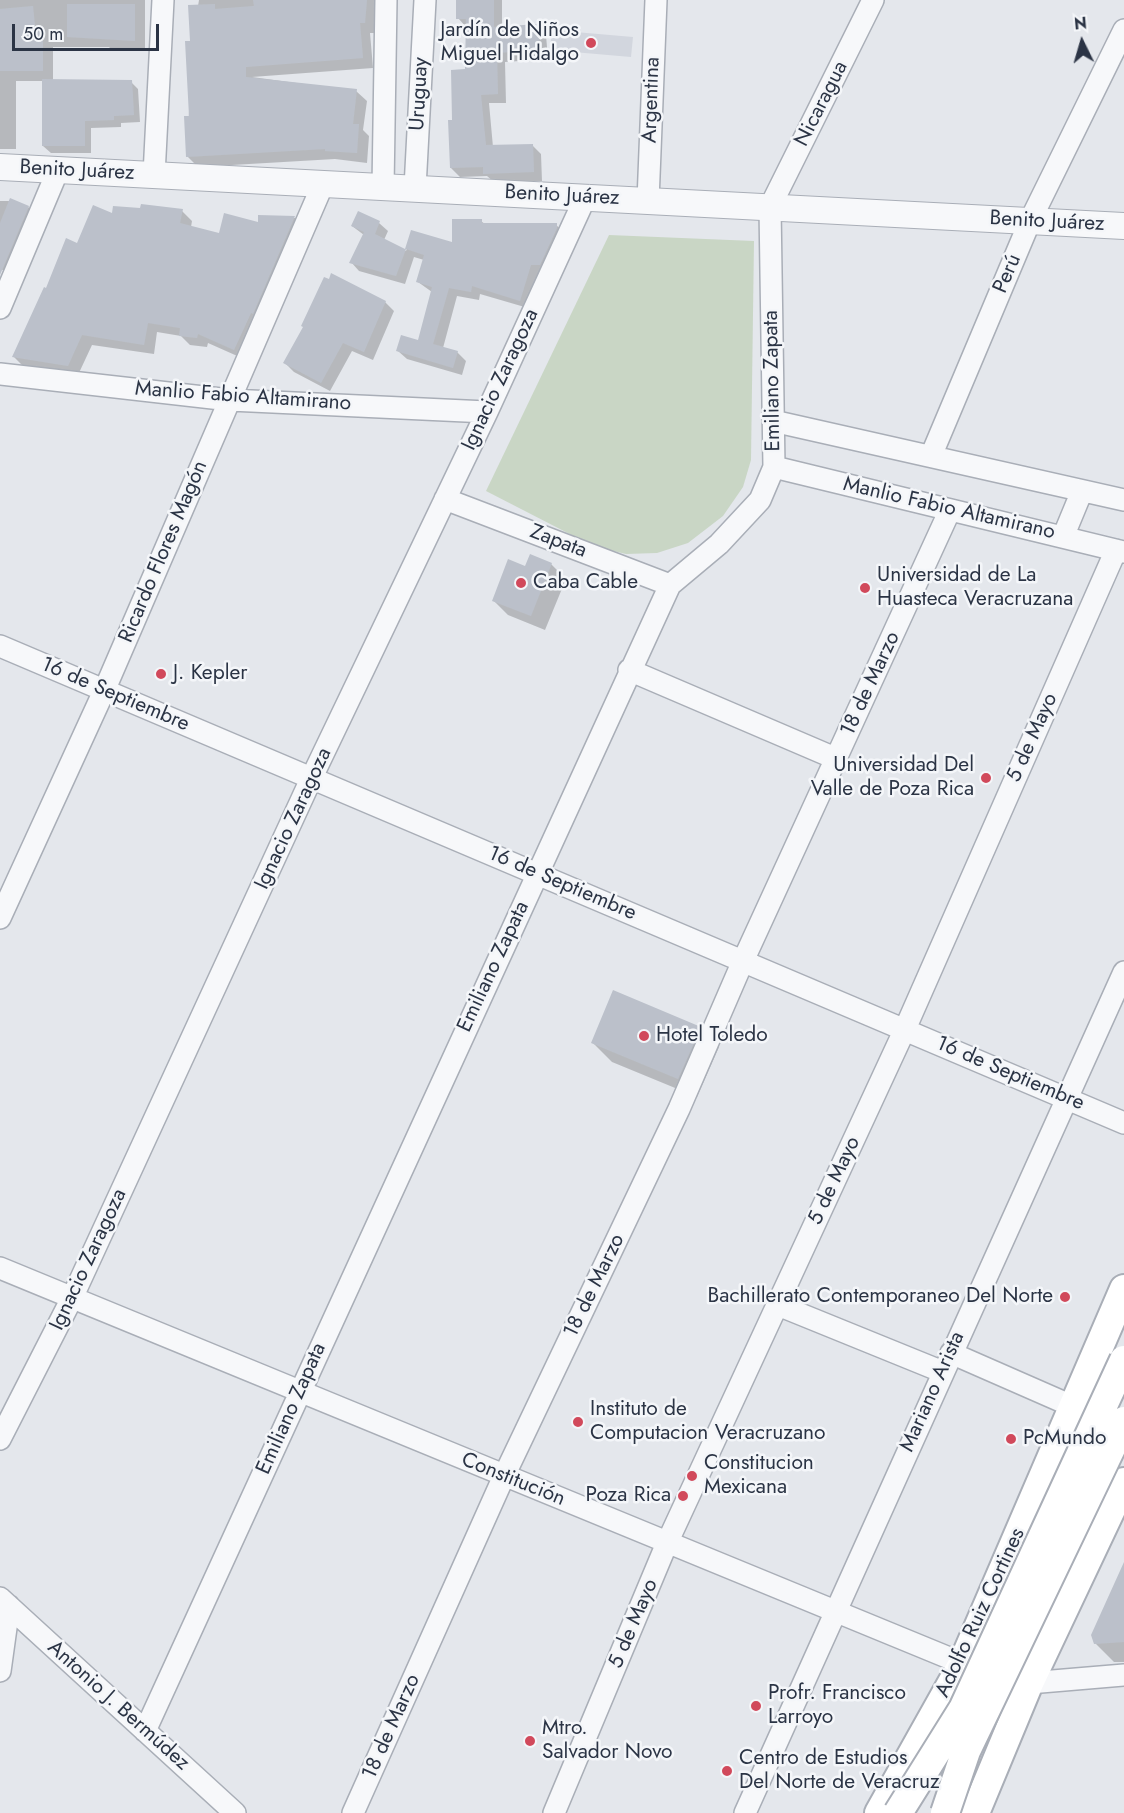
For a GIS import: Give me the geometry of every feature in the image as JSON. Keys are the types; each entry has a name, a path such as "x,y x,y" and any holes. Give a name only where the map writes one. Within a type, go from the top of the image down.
{"main road":[{"name":"Adolfo Ruiz Cortines","path":"879,1813 962,1665 1124,1289"},
{"path":"898,1813 963,1709 1124,1360"},
{"path":"945,1813 966,1751 1124,1421"},
{"path":"975,1813 1029,1683 1124,1482"}],"street":[{"path":"154,175 163,0"},
{"name":"Uruguay","path":"383,187 386,0"},
{"name":"Uruguay","path":"415,188 425,0"},
{"name":"Argentina","path":"648,201 656,0"},
{"name":"Nicaragua","path":"770,207 873,0"},
{"name":"Perú","path":"931,456 1030,221 1124,30"},
{"name":"Benito Juárez","path":"0,166 1124,226"},
{"path":"0,308 58,170"},
{"name":"Ricardo Flores Magón","path":"0,918 104,691 323,184"},
{"name":"Ignacio Zaragoza","path":"0,1439 72,1298 312,777 446,500 585,198"},
{"name":"Emiliano Zapata","path":"145,1731 629,670 670,585 719,544 760,500 774,467 770,207"},
{"name":"Manlio Fabio Altamirano","path":"0,374 230,400 487,412"},
{"path":"773,421 1124,500"},
{"name":"Manlio Fabio Altamirano","path":"774,467 1120,551"},
{"path":"1063,537 1082,491"},
{"name":"Zapata","path":"446,500 670,585"},
{"name":"18 de Marzo","path":"353,1813 504,1476 680,1109 743,961 950,510"},
{"name":"5 de Mayo","path":"554,1813 667,1543 905,1029 1120,551"},
{"name":"16 de Septiembre","path":"0,646 1124,1122"},
{"name":"18 de Marzo","path":"629,670 837,759"},
{"name":"Mariano Arista","path":"745,1813 1124,972"},
{"name":"Constitución","path":"0,1268 962,1665 1029,1683 1124,1675"},
{"path":"778,1305 942,1372"},
{"path":"951,1353 1072,1406"},
{"path":"0,1671 4,1602"},
{"name":"Antonio J. Bermúdez","path":"4,1602 235,1813"}],"shaded area":[{"name":"Jardín de Niños Miguel Hidalgo","path":"552,30 633,37 631,57 550,50"}],"green space":[{"path":"609,235 754,241 751,460 743,487 723,516 688,543 657,553 626,554 593,546 486,491"}],"building":[{"path":"253,0 367,0 365,23 360,23 363,58 246,67 246,77 357,89 353,124 359,124 357,153 325,151 325,149 186,157 184,116 189,116 185,41 190,41 188,5 215,4 215,9 254,6"},
{"path":"456,0 494,0 494,27 538,24 540,50 497,53 498,94 481,95 486,145 533,144 534,172 483,174 483,167 450,168 448,120 452,120 451,70 465,69 466,19 456,19"},
{"path":"67,4 135,4 135,41 67,37"},
{"path":"33,6 35,26 43,26 43,71 0,71 0,9"},
{"path":"42,79 132,80 134,115 114,116 114,120 85,121 85,146 42,146"},
{"path":"10,198 29,206 0,275 0,223"},
{"path":"141,204 183,209 180,223 219,233 224,213 258,222 258,215 295,216 253,314 251,313 234,350 198,334 197,338 179,336 180,328 148,323 144,345 82,335 68,366 12,357 44,287 46,288 66,238 77,243 93,205 112,213 113,206 140,208"},
{"path":"358,211 380,221 375,234 405,249 411,230 452,242 452,219 482,219 482,223 557,223 557,228 540,265 531,265 520,301 472,286 471,292 449,288 433,344 458,351 453,368 396,351 401,335 418,340 432,287 416,282 424,255 406,249 396,276 349,263 364,232 351,226"},
{"path":"331,273 386,301 364,352 343,343 321,383 283,363 303,327 301,326 324,277 329,279"},
{"name":"Caba Cable","path":"530,554 552,563 531,616 492,601 508,559 525,566"},
{"path":"613,990 701,1027 678,1079 591,1043"},
{"path":"1124,1562 1124,1642 1094,1644 1091,1635"}],"place":[{"name":"Jardín de Niños Miguel Hidalgo","path":"591,43"},
{"name":"Caba Cable","path":"521,583"},
{"name":"Universidad de La Huasteca Veracruzana","path":"865,588"},
{"name":"J. Kepler","path":"161,674"},
{"name":"Universidad Del Valle de Poza Rica","path":"986,778"},
{"name":"Hotel Toledo","path":"644,1036"},
{"name":"Bachillerato Contemporaneo Del Norte","path":"1065,1297"},
{"name":"Instituto de Computacion Veracruzano","path":"578,1422"},
{"name":"PcMundo","path":"1011,1439"},
{"name":"Constitucion Mexicana","path":"692,1476"},
{"name":"Poza Rica","path":"683,1496"},
{"name":"Profr. Francisco Larroyo","path":"756,1706"},
{"name":"Mtro. Salvador Novo","path":"530,1741"},
{"name":"Centro de Estudios Del Norte de Veracruz","path":"727,1771"}]}
